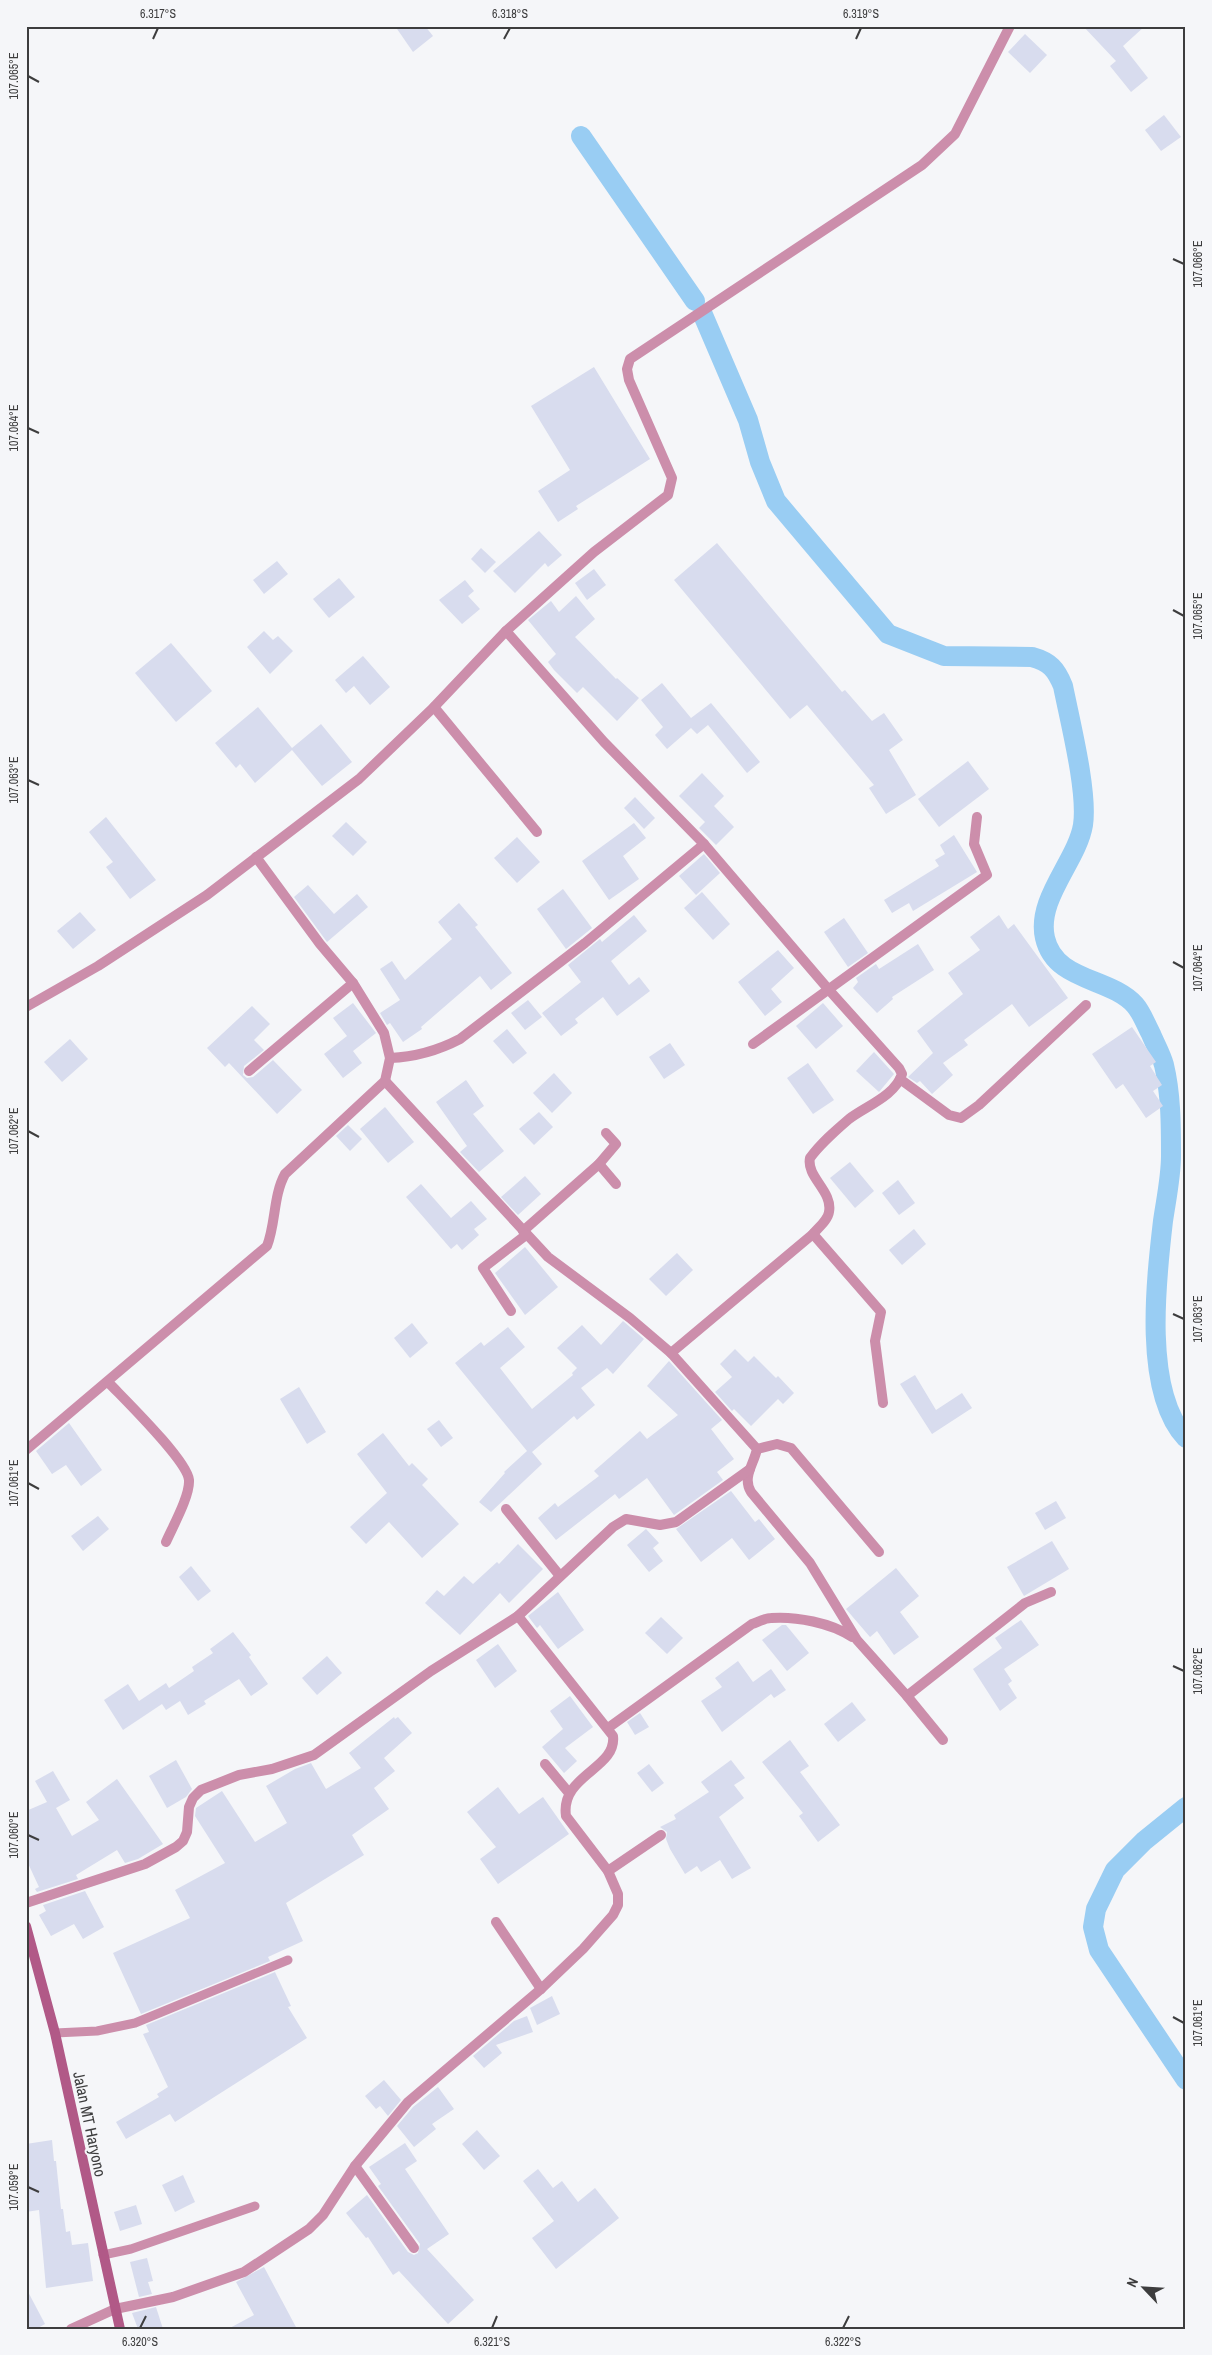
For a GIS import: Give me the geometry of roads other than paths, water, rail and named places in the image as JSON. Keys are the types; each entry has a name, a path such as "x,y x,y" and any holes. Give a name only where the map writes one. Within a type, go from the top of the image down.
{"main road":[{"name":"Jalan MT Haryono","path":"26,1926 55,2033 120,2329"}],"street":[{"path":"26,1007 98,966 207,895 360,779 434,707 506,631 594,552 668,495 672,478 629,380 627,369 630,359 922,165 941,149 955,134 1010,26"},
{"path":"506,631 604,742 704,844 829,990 900,1068 902,1074 895,1088 851,1118 828,1137 810,1158 811,1170 828,1198 829,1206 829,1213 813,1234 670,1353"},
{"path":"434,707 537,832"},
{"path":"753,1044 987,875 974,844 977,817"},
{"path":"390,1058 412,1057 442,1048 460,1039 585,943 704,844"},
{"path":"26,1450 267,1246 272,1235 280,1184 285,1174 385,1081 390,1058 384,1033 353,983 320,944 256,856"},
{"path":"250,1071 353,983"},
{"path":"900,1079 950,1115 961,1118 979,1105 1086,1005"},
{"path":"385,1081 525,1233 567,1273 630,1318 670,1353 757,1449"},
{"path":"511,1311 483,1268 525,1233 598,1164 616,1144 606,1133"},
{"path":"598,1164 616,1184"},
{"path":"813,1234 880,1312 875,1341 883,1403"},
{"path":"108,1382 161,1439 185,1470 189,1479 184,1500 166,1542"},
{"path":"757,1449 777,1444 791,1448 879,1552"},
{"path":"757,1449 746,1485 810,1563 856,1640 907,1696 943,1740"},
{"path":"26,1903 145,1864 176,1847 183,1841 187,1832 189,1807 201,1790 239,1775 291,1764 314,1754 431,1671 518,1616 613,1527 626,1520 660,1525 676,1522 750,1468"},
{"path":"506,1508 560,1576"},
{"path":"907,1696 1025,1603 1051,1592"},
{"path":"71,2329 115,2309 173,2297 244,2272 309,2229 323,2215 355,2166 408,2102 541,1988 583,1949 613,1914 618,1906 618,1894 608,1871 566,1816 565,1806 569,1793 607,1756 614,1744 608,1728 518,1616"},
{"path":"608,1728 752,1624 770,1618 829,1625 842,1630 856,1640"},
{"path":"545,1764 569,1793"},
{"path":"608,1871 661,1835"},
{"path":"496,1922 541,1988"},
{"path":"355,2166 414,2248"}],"lane":[{"path":"55,2033 97,2031 135,2023 288,1960"},
{"path":"103,2255 131,2248 255,2206"}],"waterway":[{"path":"581,136 695,301"},
{"path":"703,315 748,420 760,462 776,501 888,634 944,656 1032,657 1052,667 1063,686 1081,776 1084,811 1079,839 1058,880 1046,909 1044,923 1045,938 1051,952 1060,963 1084,978 1112,989 1135,1005 1142,1015 1164,1065 1170,1110 1171,1164 1158,1274 1156,1335 1158,1365 1163,1393 1172,1418 1186,1438"},
{"path":"1186,1807 1144,1841 1115,1870 1096,1909 1093,1927 1099,1950 1186,2080"}]}
